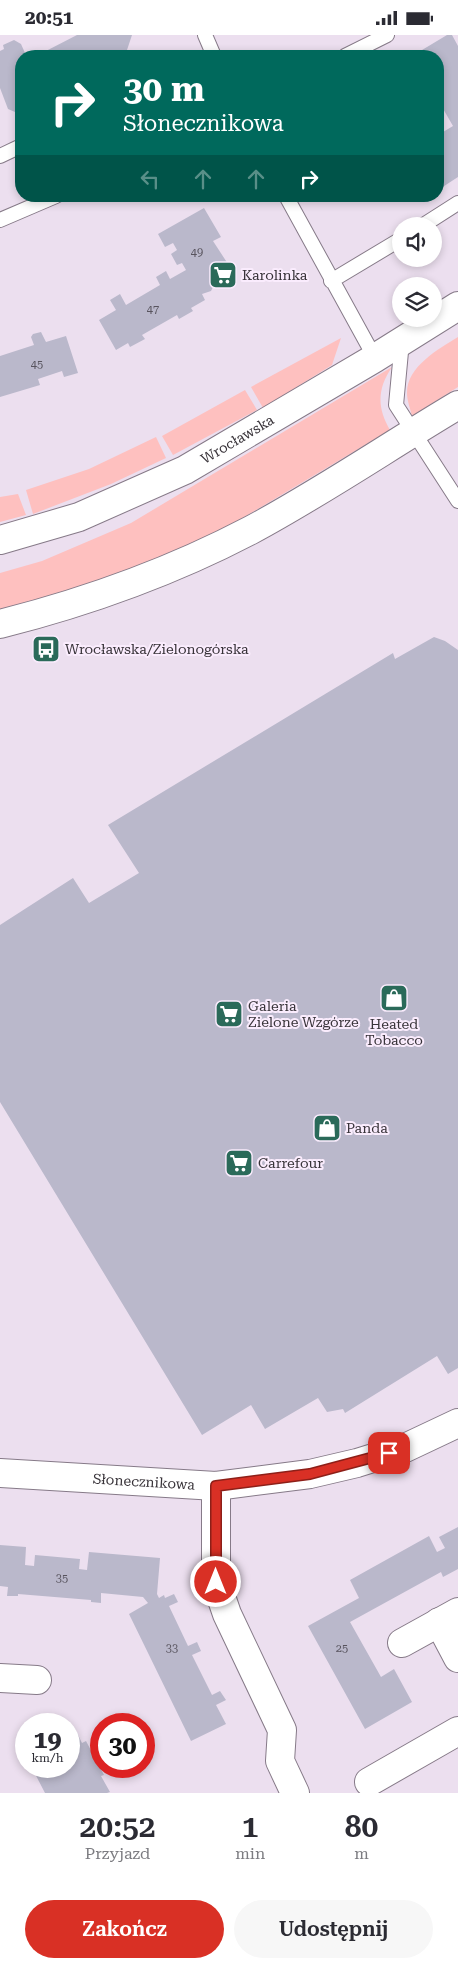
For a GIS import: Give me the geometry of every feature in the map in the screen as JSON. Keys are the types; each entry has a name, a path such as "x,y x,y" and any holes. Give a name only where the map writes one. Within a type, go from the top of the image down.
{"main road":[{"name":"Wrocławska","path":"0,540 79,517 185,470 375,358 458,306"},
{"path":"0,624 121,587 213,549 291,507 458,405"},
{"name":"Słonecznikowa","path":"0,1473 216,1486 310,1474 357,1463 405,1447 458,1423"},
{"path":"216,1486 216,1582 227,1614 282,1730 280,1761 295,1793"},
{"path":"402,1643 448,1617 458,1658"},
{"path":"0,1678 37,1680"},
{"path":"369,1782 458,1731"}],"lane":[{"path":"205,35 211,50"},
{"path":"360,50 387,35"},
{"path":"0,156 15,149"},
{"path":"0,220 42,202"},
{"path":"289,202 375,358"},
{"path":"436,217 458,203"},
{"path":"331,281 392,244"},
{"path":"402,341 396,405 458,501"}],"shaded area":[{"path":"458,337 458,387 412,416 407,393 408,383 412,375 425,359"},
{"path":"341,338 332,365 263,408 251,387"},
{"path":"392,367 381,391 381,406 390,430 226,528 107,583 0,616 0,573 42,561 131,523"},
{"path":"245,390 257,410 173,455 162,436"},
{"path":"156,437 166,458 111,484 33,514 26,490 89,469"},
{"path":"18,494 26,515 0,522 0,497"}],"building":[{"path":"77,35 132,35 127,50 48,50"},
{"path":"447,35 452,35 458,46 458,177 444,186 444,131 453,126 444,110 444,50 422,50"},
{"path":"14,40 21,44 24,50 15,50 15,112 8,109 0,88 0,51 4,49 3,45"},
{"path":"204,208 221,237 213,241 228,264 224,279 212,285 211,291 202,294 205,300 191,308 193,311 179,319 177,315 142,335 145,339 130,347 128,343 116,350 99,320 116,310 110,300 120,294 126,305 160,285 156,277 166,271 170,279 186,270 182,263 177,265 171,254 177,250 173,243 165,247 158,234"},
{"path":"41,332 46,342 66,336 78,373 64,377 62,371 38,379 40,385 0,397 0,356 34,345 31,337 33,334"},
{"name":"Galeria Zielone Wzgórze","path":"434,637 445,641 458,650 458,1368 448,1374 437,1356 345,1413 343,1409 327,1412 318,1398 265,1429 251,1405 202,1435 0,1102 0,925 73,878 89,903 139,873 108,825 393,653 395,659"},
{"path":"458,1527 458,1569 443,1577 441,1572 350,1622 381,1677 394,1669 412,1702 365,1729 308,1626 359,1598 350,1580 429,1536 437,1552 445,1548 439,1537"},
{"path":"0,1545 26,1547 25,1565 34,1566 35,1555 80,1559 79,1569 87,1570 89,1552 160,1558 157,1594 159,1598 164,1595 165,1598 174,1594 178,1602 169,1606 188,1646 197,1642 201,1651 192,1655 212,1695 220,1691 226,1700 216,1705 226,1724 191,1741 129,1614 148,1603 143,1597 101,1593 101,1603 91,1602 91,1600 18,1594 18,1596 7,1596 8,1587 0,1586"},
{"path":"80,1739 82,1743 86,1741 90,1749 90,1778 102,1778 110,1792 45,1793 37,1778 80,1778"}],"place":[{"name":"Karolinka","path":"223,275"},
{"name":"Wrocławska/Zielonogórska","path":"46,649"},
{"name":"Heated Tobacco","path":"394,998"},
{"name":"Galeria Zielone Wzgórze","path":"229,1014"},
{"name":"Panda","path":"327,1128"},
{"name":"Carrefour","path":"239,1163"}],"route":[{"path":"216,1582 216,1486 310,1474 389,1453"}]}
